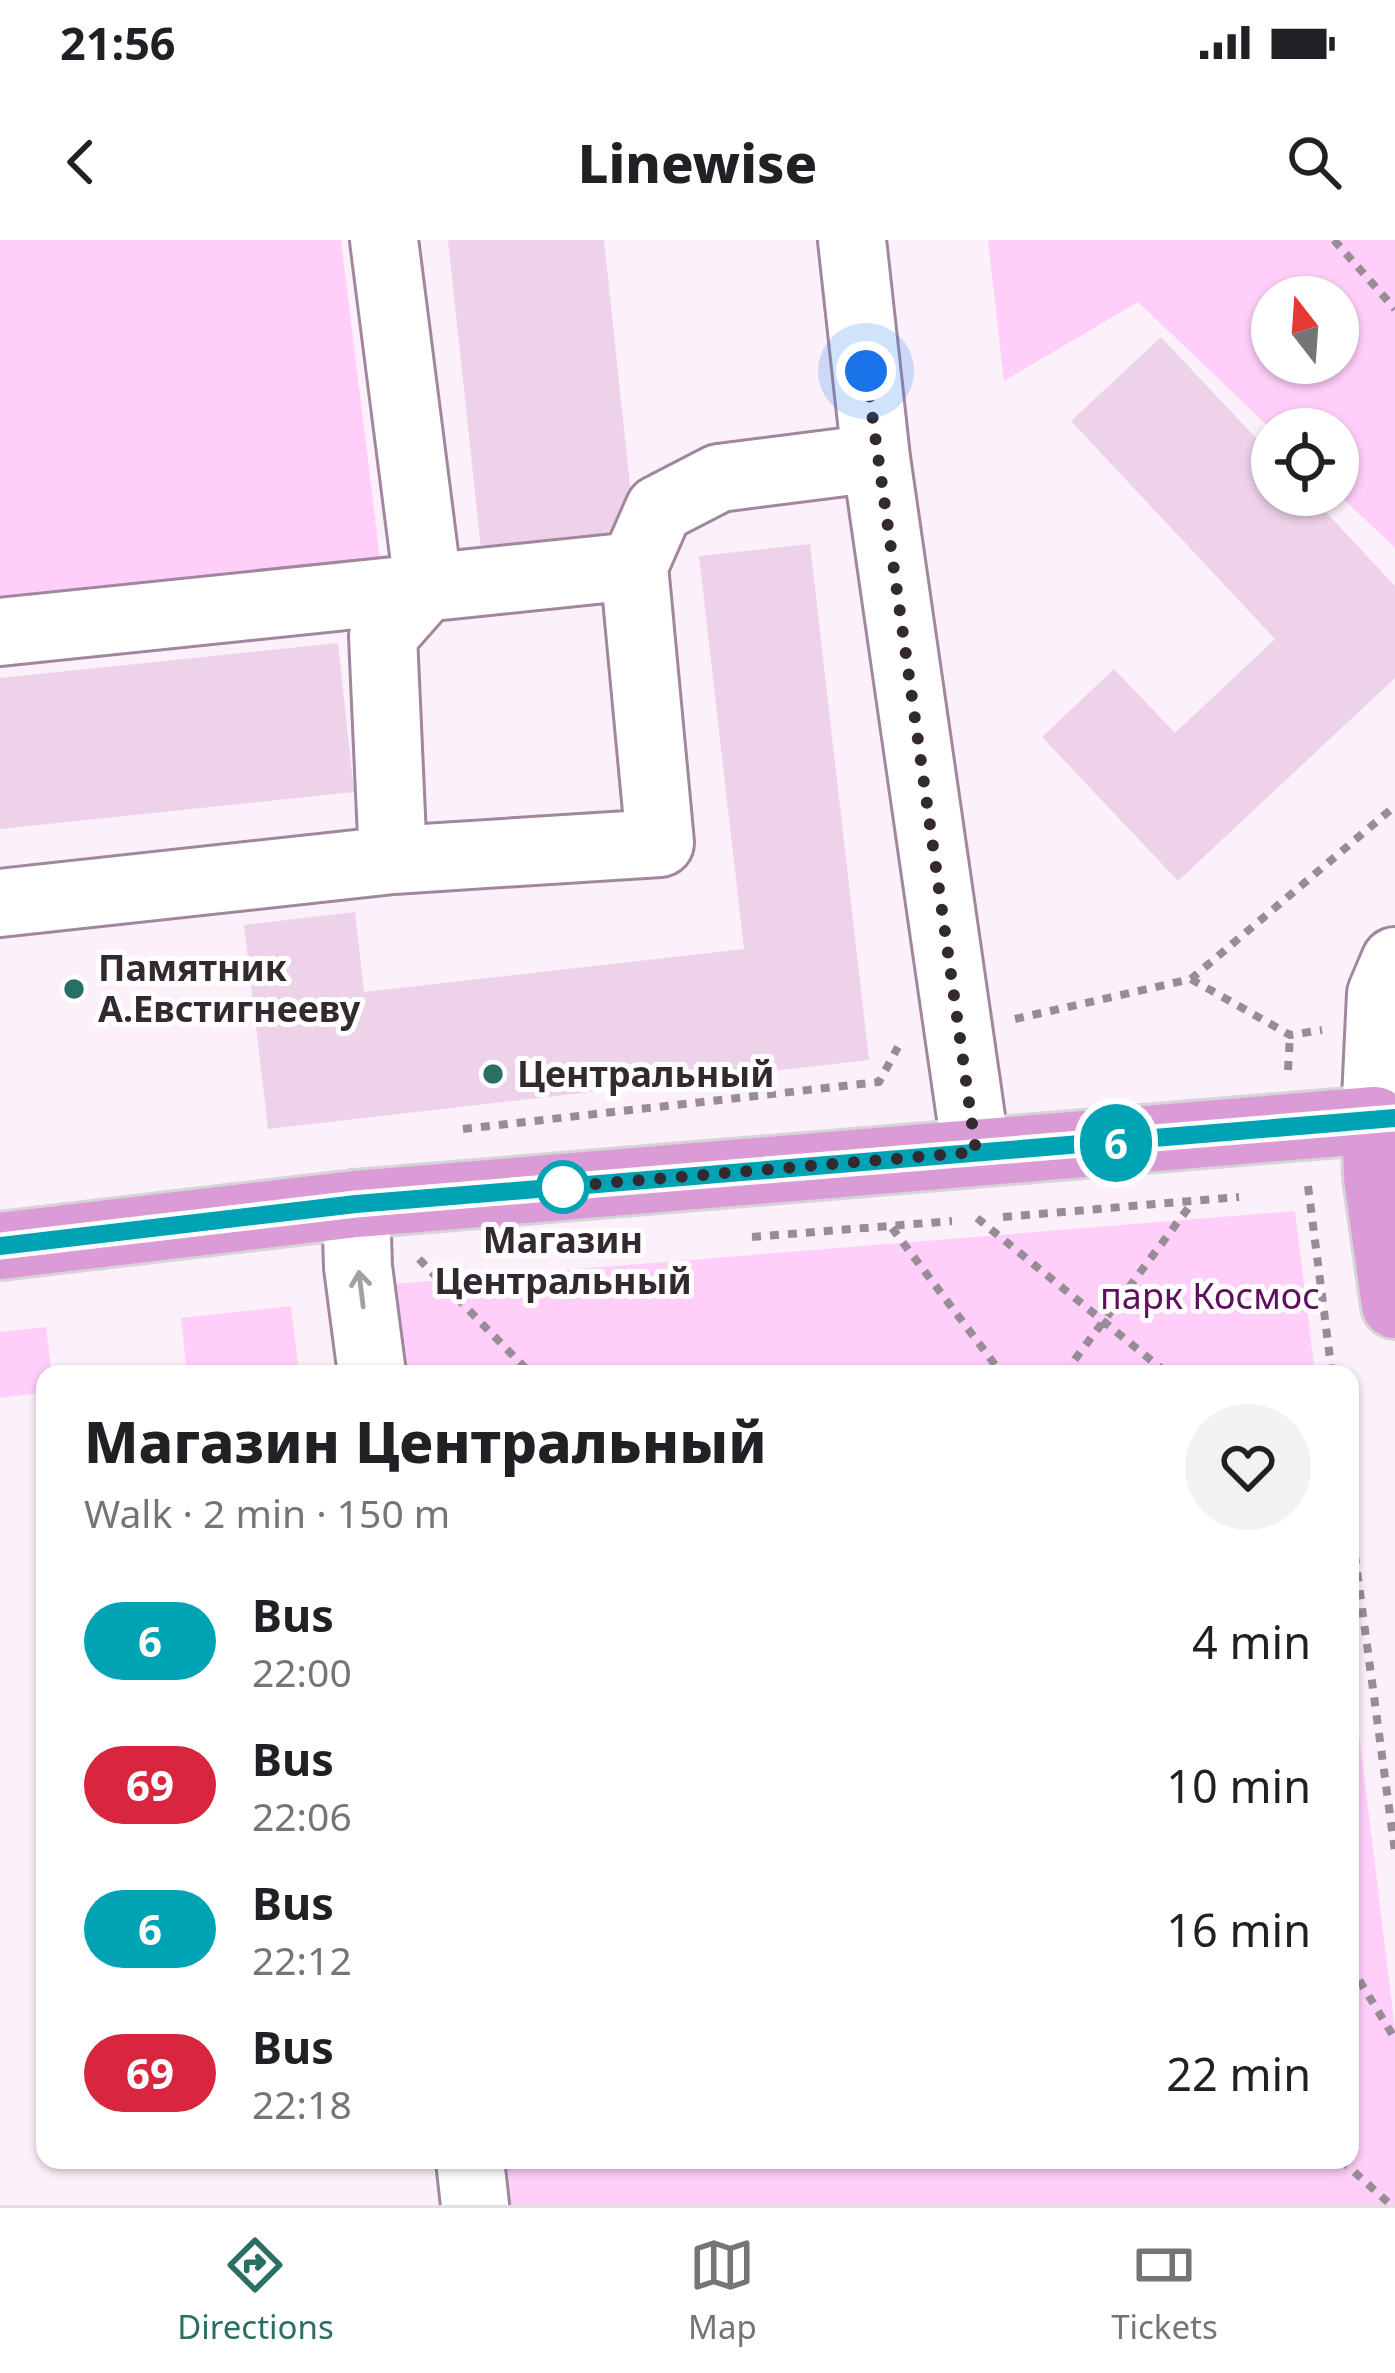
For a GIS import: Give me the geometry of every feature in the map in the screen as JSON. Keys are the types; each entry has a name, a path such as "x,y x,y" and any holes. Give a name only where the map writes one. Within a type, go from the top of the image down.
{"main road":[{"path":"0,1246 356,1204 1385,1119 1377,1178 1395,1305"}],"street":[{"path":"384,240 428,585 383,636 393,860"},
{"path":"852,240 876,458 976,1152"},
{"path":"0,903 393,860 660,843 634,566 659,509 719,478 876,458"},
{"path":"0,632 634,566"},
{"path":"1385,1119 1381,994 1395,961"},
{"path":"356,1204 358,1267 371,1365"},
{"path":"471,2169 475,2205"}],"path":[{"path":"1334,240 1395,309"},
{"path":"825,1088 879,1082 902,1040 959,1032 1191,980 1395,806"},
{"path":"1191,980 1290,1035"},
{"path":"1308,1186 1331,1365"},
{"path":"1071,1365 1192,1203"},
{"path":"356,1204 423,1263 522,1365"},
{"path":"977,1218 1157,1365"},
{"path":"891,1227 995,1365"},
{"path":"1359,1609 1395,1852"},
{"path":"1359,1979 1395,2039"},
{"path":"1351,2169 1391,2205"}],"green space":[{"path":"0,240 341,240 381,567 0,604"},
{"path":"988,240 1395,240 1395,548 1359,514 1359,408 1251,410 1138,302 1004,381"},
{"name":"парк Космос","path":"1295,1211 1314,1365 402,1365 392,1284"},
{"path":"291,1306 298,1365 186,1365 181,1318"},
{"path":"46,1327 51,1365 36,1365 36,1393 0,1398 0,1332"},
{"path":"1359,1734 1395,2028 1395,2205 502,2205 499,2169 1359,2169"}],"building":[{"path":"448,240 604,240 635,533 481,549"},
{"path":"1161,337 1251,433 1251,516 1330,516 1395,586 1395,678 1178,881 1042,737 1114,669 1175,733 1275,639 1071,421"},
{"path":"810,544 869,1060 268,1129 244,925 355,912 364,992 744,949 699,556"},
{"path":"338,643 354,792 0,829 0,678"}],"bus line":[{"name":"6","path":"0,1246 356,1204 1395,1118"}],"place":[{"name":"Памятник А.Евстигнееву","path":"74,989"},
{"name":"Центральный","path":"493,1074"},
{"name":"Магазин Центральный","path":"563,1187"}],"route":[{"path":"563,1187 547,1188 976,1152 866,371"}]}
